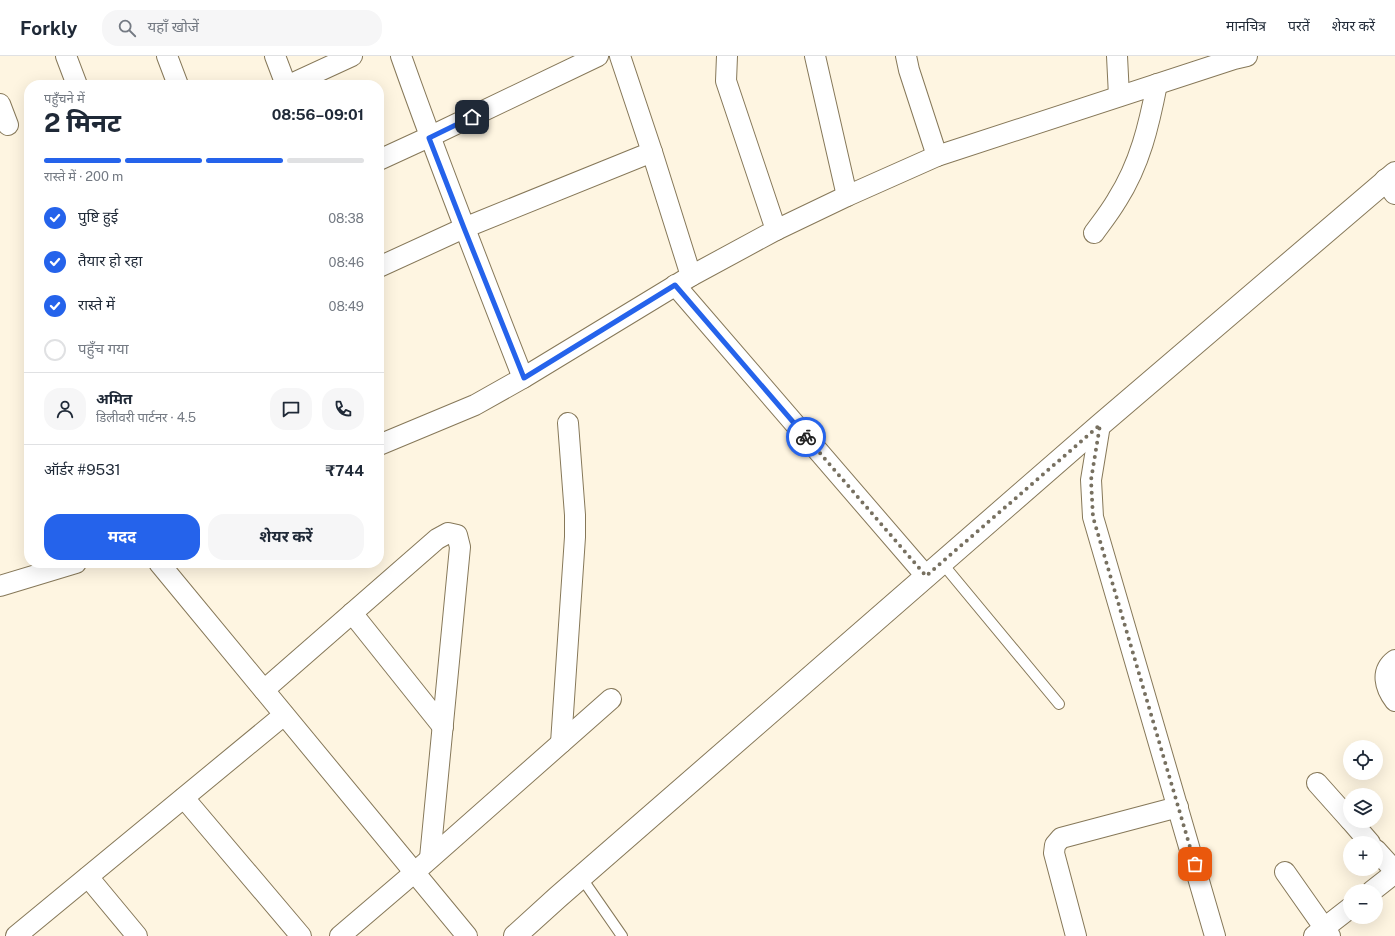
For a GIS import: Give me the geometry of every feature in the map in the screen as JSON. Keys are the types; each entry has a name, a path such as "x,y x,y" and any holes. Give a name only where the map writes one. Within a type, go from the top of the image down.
{"main road":[{"path":"524,933 581,877 1100,425 1392,182"}],"street":[{"path":"66,56 75,80"},
{"path":"167,56 176,80"},
{"path":"275,56 286,80"},
{"path":"299,80 352,56"},
{"path":"401,56 429,138 524,378"},
{"path":"384,158 429,138 598,56"},
{"path":"620,56 652,152 683,281 934,569"},
{"path":"727,56 726,81 776,230"},
{"path":"815,56 847,196"},
{"path":"906,56 909,70 937,156"},
{"path":"1117,56 1119,96"},
{"path":"384,443 475,405 524,378 683,281 776,230 847,196 937,156 1239,57"},
{"path":"1094,233 1118,200 1136,163 1150,124 1157,84"},
{"path":"0,104 8,125"},
{"path":"384,265 464,228 652,152"},
{"path":"561,743 575,537 575,515 568,423"},
{"path":"1100,425 1091,480 1093,517 1216,936"},
{"path":"264,690 437,538 448,533 457,535 460,547 430,858"},
{"path":"0,586 59,568"},
{"path":"163,568 467,936"},
{"path":"352,613 443,727"},
{"path":"1395,660 1389,664 1385,679 1389,693 1395,700"},
{"path":"340,936 611,699"},
{"path":"16,936 284,715"},
{"path":"1317,783 1343,812"},
{"path":"184,798 301,936"},
{"path":"1076,936 1054,853 1055,845 1061,838 1178,807"},
{"path":"1357,828 1364,836"},
{"path":"1380,884 1395,872 1383,858"},
{"path":"1285,872 1323,934 1343,915"},
{"path":"88,877 137,936"}],"lane":[{"path":"934,569 1059,704"},
{"path":"581,877 622,936"}],"way so far":[{"path":"806,437 926,576 1100,425 1091,480 1093,517 1195,864"}],"route":[{"path":"472,117 429,138 524,378 675,285 806,437"}]}
